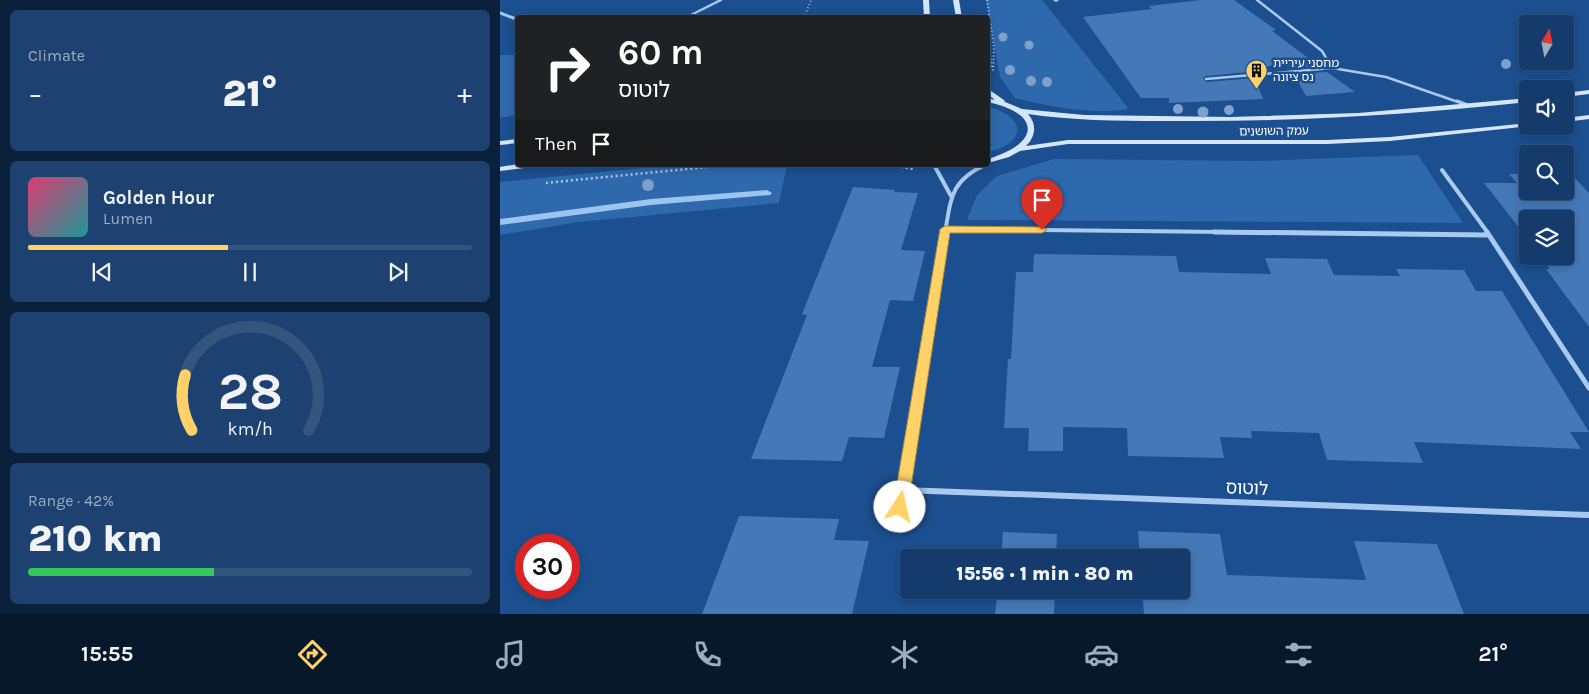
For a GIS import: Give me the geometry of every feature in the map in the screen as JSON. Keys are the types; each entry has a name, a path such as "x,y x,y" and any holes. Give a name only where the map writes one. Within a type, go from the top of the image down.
{"street":[{"path":"926,0 927,15"},
{"path":"956,0 958,15"},
{"path":"500,13 515,19"},
{"path":"990,92 1022,112 1030,120 1032,130 1029,140 1020,149"},
{"path":"1574,94 1589,92"},
{"path":"990,100 1007,104"},
{"name":"עמק השושנים","path":"1022,112 1086,119 1246,120 1368,116 1519,101"},
{"path":"1574,119 1589,117"},
{"name":"עמק השושנים","path":"990,162 1020,149 1068,142 1327,142 1420,136 1519,126"},
{"path":"500,143 515,141"},
{"path":"500,169 516,167"},
{"path":"935,167 951,196"},
{"path":"897,524 951,196 958,182 980,167"},
{"path":"1442,170 1489,235 1589,388"},
{"path":"945,229 1489,235"},
{"name":"לוטוס","path":"903,490 1589,515"}],"lane":[{"path":"691,15 721,0"},
{"path":"1257,0 1322,52 1332,68"},
{"path":"1206,79 1332,68 1386,77 1472,106"}],"path":[{"path":"805,15 811,0"},
{"path":"987,0 989,15"},
{"path":"990,20 994,47 993,75 990,57"},
{"path":"539,184 692,167"}],"shaded area":[{"path":"986,0 1042,0 1129,109 1086,111 1015,98 1000,77"},
{"path":"500,55 515,55 515,115 500,118"},
{"path":"990,108 1001,111 1016,123 1015,137 1010,143 990,151"},
{"path":"1418,155 1463,223 967,220 977,195 997,176 1054,159 1259,161"},
{"path":"652,167 787,167 779,203 579,222 500,235 500,182"}],"building":[{"path":"1200,0 1234,0 1276,30 1272,31 1319,66 1291,68 1286,59 1258,71 1206,76 1203,78 1206,82 1255,78 1263,99 1169,103 1169,98 1141,98 1083,17 1152,9 1149,6"},
{"path":"1327,72 1355,92 1306,96 1294,74"},
{"path":"1509,174 1519,174 1519,200 1574,200 1574,177 1589,193 1589,327 1546,269 1550,269 1547,265 1574,265 1574,210 1519,210 1519,228 1484,183 1517,183"},
{"path":"853,187 918,193 901,250 925,251 913,301 890,300 872,367 900,367 884,438 849,437 842,461 751,459 807,315 802,314"},
{"path":"1034,254 1176,256 1179,272 1271,274 1265,258 1327,259 1334,275 1400,276 1396,269 1464,270 1476,291 1502,291 1589,432 1570,432 1581,449 1414,442 1423,463 1327,460 1319,433 1251,431 1252,438 1220,437 1224,458 1128,456 1127,428 1063,427 1063,451 1028,451 1029,428 1004,428 1008,359 1011,359 1016,272 1033,272"},
{"path":"739,516 839,519 834,540 869,541 852,614 702,614"},
{"path":"1138,531 1220,534 1227,575 1366,580 1354,541 1437,544 1464,614 1144,614 1143,599 1190,599 1190,549 1139,549"},
{"path":"1003,532 1057,534 1056,549 1002,549"},
{"path":"997,599 1055,599 1054,614 995,614"}],"waterway":[{"path":"500,222 651,202 767,193"}],"place":[{"name":"מחסני עיריית נס ציונה","path":"1257,89"}],"route":[{"path":"900,507 945,229 1042,230"}]}
